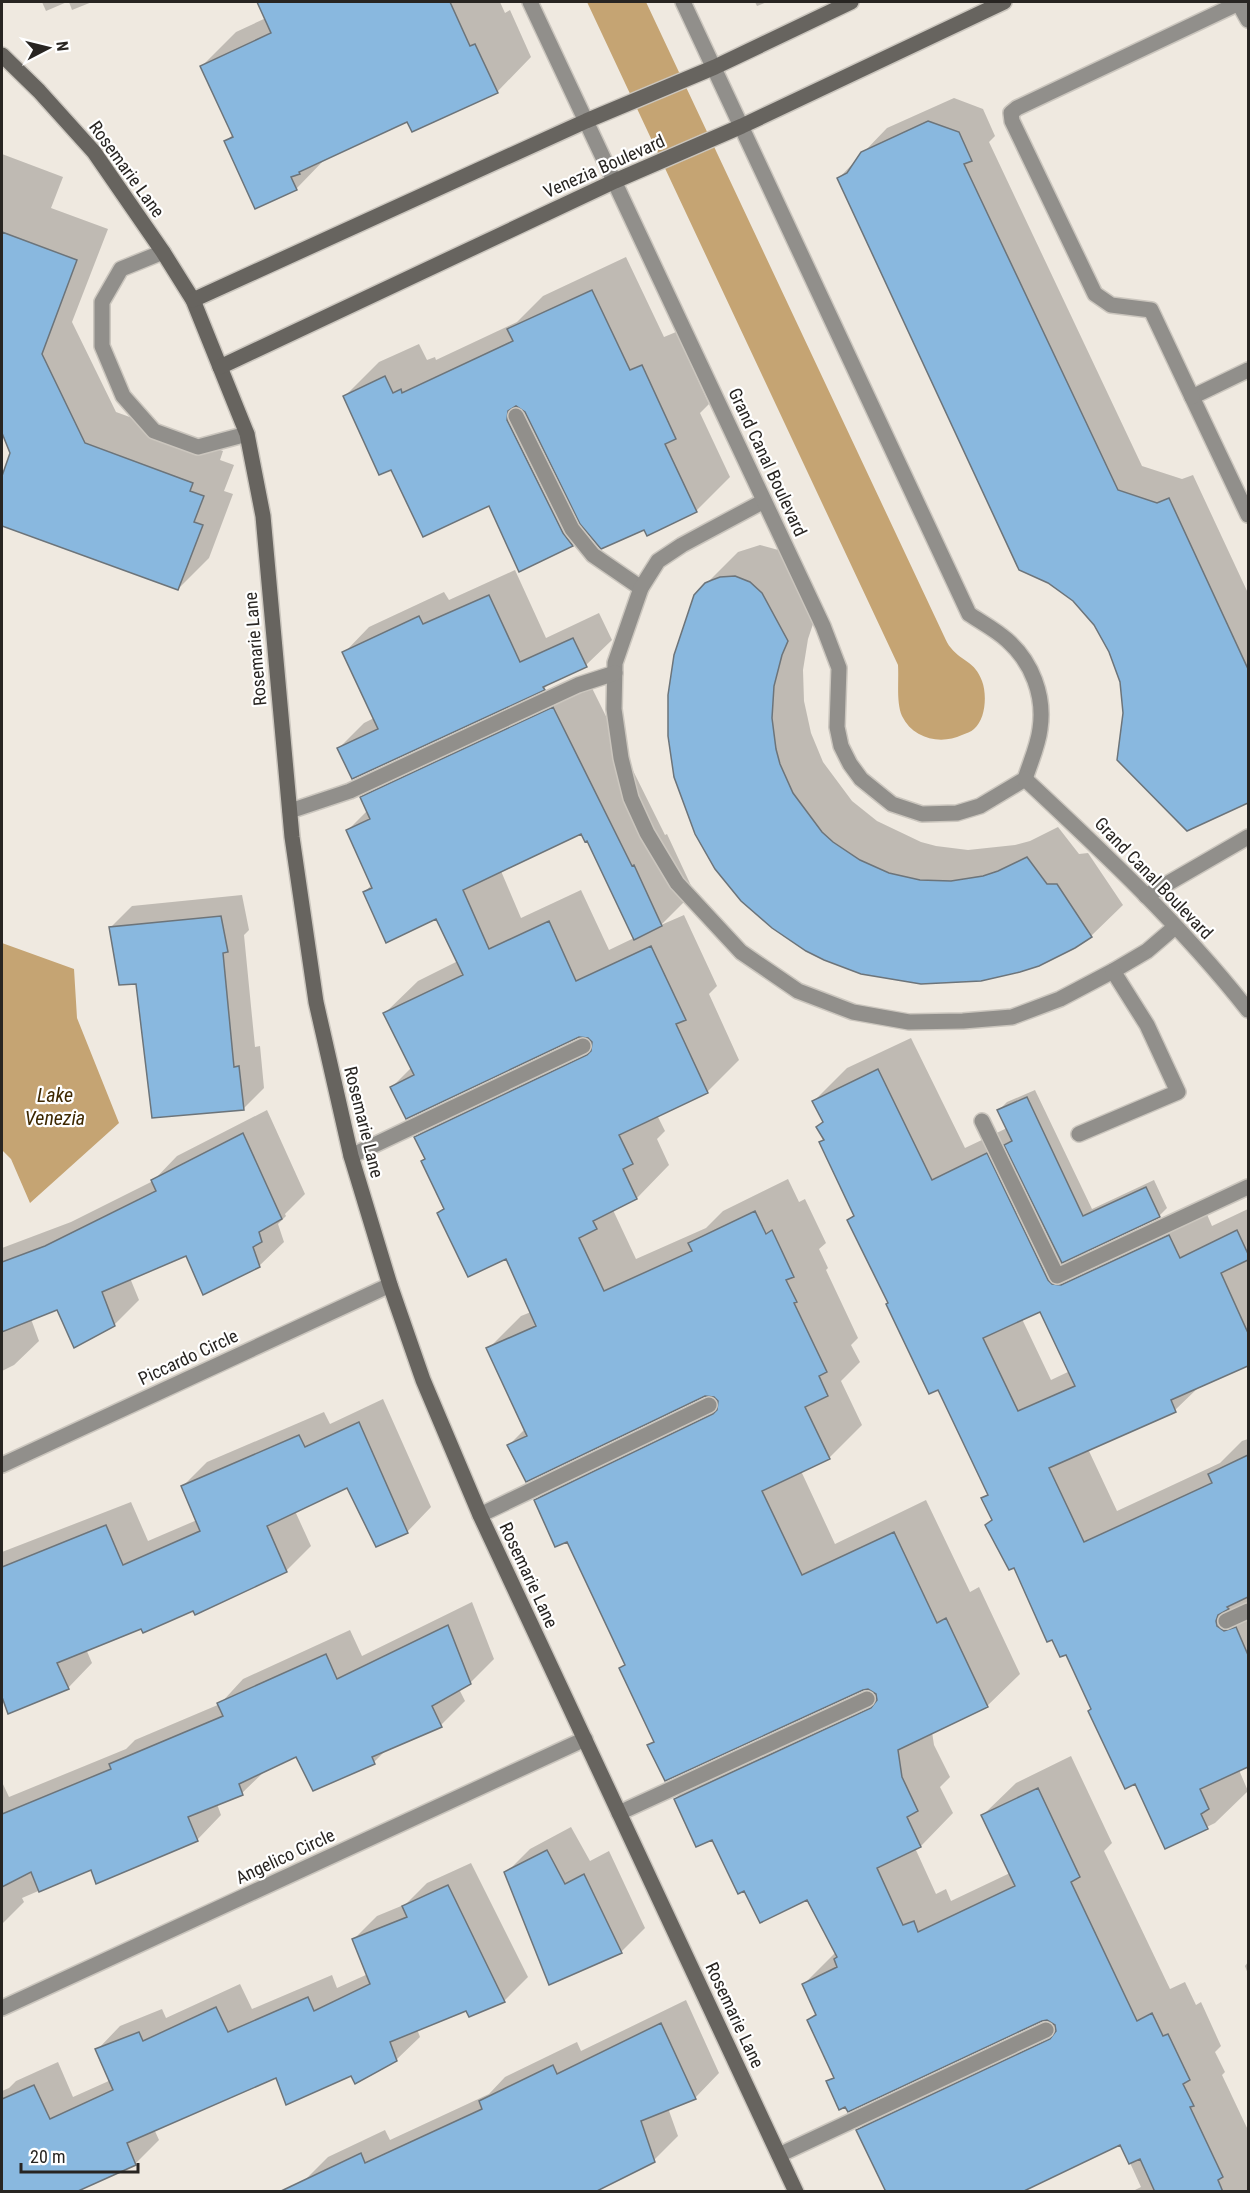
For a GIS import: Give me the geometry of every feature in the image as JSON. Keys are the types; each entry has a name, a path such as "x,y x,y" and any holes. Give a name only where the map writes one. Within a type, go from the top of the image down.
{"street":[{"name":"Grand Canal Boulevard","path":"530,2 823,626 839,668 837,727 841,746 850,764 861,779 892,804 922,814 957,813 980,806 1025,779 1102,850 1218,972 1248,1010"},
{"path":"683,2 969,614 1007,640 1027,663 1035,681 1041,706 1040,729 1025,779"},
{"path":"193,300 586,121 715,67 851,2"},
{"name":"Venezia Boulevard","path":"220,367 615,181 742,126 1004,2"},
{"path":"1248,20 1238,2 1017,108 1011,114 1012,121 1095,294 1111,305 1151,310 1248,515"},
{"name":"Rosemarie Lane","path":"2,55 39,91 94,152 163,252 193,300 246,434 263,516 290,811 316,1002 351,1156 390,1286 423,1380 480,1515 794,2191"},
{"path":"163,252 121,269 102,302 102,346 123,396 154,431 198,447 246,434"},
{"path":"1192,398 1248,370"},
{"path":"516,416 572,529 593,555 641,588"},
{"path":"764,501 682,545 658,561 641,588 615,663 614,709 621,758 631,798 647,833 677,883 741,952 798,991 854,1012 909,1022 963,1021 1012,1017 1059,999 1147,951 1175,927"},
{"path":"290,811 350,791 578,685 615,673"},
{"path":"1146,896 1248,837"},
{"path":"1079,1134 1178,1092 1147,1025 1113,971"},
{"path":"351,1156 584,1046"},
{"path":"982,1120 1057,1276 1248,1187"},
{"name":"Piccardo Circle","path":"2,1465 390,1286"},
{"path":"480,1515 709,1405"},
{"path":"1227,1621 1248,1611"},
{"path":"619,1813 867,1699"},
{"name":"Angelico Circle","path":"2,2007 585,1739"},
{"path":"779,2155 1046,2030"}],"water":[{"path":"587,2 646,2 946,641 955,653 972,665 979,674 984,686 985,699 981,719 971,731 954,738 928,738 913,730 902,716 898,698 898,665"},
{"name":"Lake Venezia","path":"2,943 74,969 77,1018 119,1123 30,1203 11,1159 2,1150"}],"building":[{"path":"257,2 450,2 470,46 475,44 498,93 412,132 407,122 299,172 300,174 291,177 297,190 255,209 224,141 233,137 200,66 271,33"},
{"path":"928,121 959,132 972,161 964,164 1118,490 1157,503 1169,498 1248,669 1248,803 1187,831 1117,760 1123,713 1120,682 1109,652 1094,625 1073,601 1048,583 1019,570 837,178 847,173 861,152"},
{"path":"2,232 77,260 42,354 85,443 193,483 190,491 204,496 194,522 203,525 178,590 2,526 2,476 10,453 2,433"},
{"path":"592,290 630,370 642,365 676,439 665,444 697,512 647,536 644,530 601,549 580,524 525,412 516,406 508,411 507,420 563,533 573,546 519,572 489,506 423,537 391,470 379,475 343,396 385,376 393,393 401,389 402,393 513,341 507,329"},
{"path":"735,576 750,582 762,593 788,641 774,686 772,718 776,749 793,793 822,832 860,860 889,873 920,880 951,881 983,876 1027,857 1047,884 1057,884 1092,937 1039,966 1020,972 981,981 921,984 861,974 824,960 772,928 741,901 715,869 695,834 674,777 668,736 668,695 674,655 694,595 705,583 720,577"},
{"path":"489,595 520,662 573,638 587,667 543,687 545,690 352,779 337,748 378,729 342,652 419,616 423,624"},
{"path":"553,707 632,866 634,865 662,926 634,940 587,841 585,842 581,834 463,890 489,949 549,921 576,981 651,946 686,1020 676,1024 708,1093 619,1135 633,1164 623,1169 637,1199 593,1221 597,1229 579,1238 604,1291 692,1251 688,1243 755,1211 766,1234 772,1230 794,1277 786,1280 797,1302 794,1303 827,1372 819,1376 828,1396 805,1407 830,1459 762,1491 802,1575 894,1532 937,1623 946,1618 988,1707 898,1750 902,1777 918,1811 907,1817 921,1847 877,1868 903,1925 914,1921 918,1932 1015,1886 981,1815 1038,1788 1080,1877 1071,1882 1137,2021 1152,2013 1163,2036 1168,2034 1190,2080 1183,2084 1194,2106 1190,2107 1223,2177 1218,2180 1223,2192 1155,2192 1140,2159 1129,2164 1120,2145 1022,2192 886,2192 856,2130 1050,2039 1056,2031 1055,2025 1047,2020 1042,2021 848,2112 845,2107 839,2110 826,2081 834,2078 807,2020 816,2015 802,1984 837,1967 834,1959 837,1957 807,1900 760,1923 744,1891 738,1894 712,1840 696,1847 674,1799 871,1708 877,1700 876,1694 868,1689 863,1690 665,1781 647,1745 654,1742 619,1668 625,1665 567,1542 555,1547 534,1500 713,1414 717,1410 718,1401 714,1397 705,1396 526,1482 507,1445 527,1436 486,1348 536,1326 506,1259 468,1277 437,1213 444,1209 421,1161 425,1159 414,1137 587,1055 591,1051 592,1042 588,1038 579,1037 406,1119 390,1087 414,1075 383,1013 463,975 436,919 386,943 363,892 372,888 346,830 370,819 360,797"},
{"path":"221,916 228,952 223,953 234,1067 239,1066 244,1110 152,1118 136,984 119,985 109,927"},
{"path":"878,1069 932,1180 987,1153 1048,1280 1052,1284 1061,1285 1169,1235 1180,1258 1237,1230 1248,1254 1248,1260 1221,1273 1248,1333 1248,1366 1171,1400 1176,1412 1049,1468 1084,1542 1212,1483 1208,1474 1248,1455 1248,1597 1227,1607 1229,1609 1218,1615 1216,1621 1217,1626 1224,1631 1236,1627 1248,1655 1248,1767 1200,1789 1209,1809 1201,1814 1208,1829 1165,1849 1135,1784 1125,1789 1088,1711 1091,1709 1066,1655 1060,1657 1052,1640 1047,1642 1014,1568 1009,1570 985,1525 992,1520 981,1498 988,1495 938,1390 929,1394 847,1220 854,1216 819,1142 824,1140 816,1127 823,1122 812,1101","holes":["1040,1312 1075,1386 1018,1411 983,1338"]},
{"path":"1027,1097 1083,1216 1146,1187 1160,1217 1062,1263 1004,1145 1012,1141 997,1110"},
{"path":"243,1133 282,1219 259,1232 262,1242 253,1247 260,1267 203,1295 186,1256 102,1292 115,1326 74,1348 57,1310 2,1332 2,1262 45,1246 156,1191 151,1180"},
{"path":"359,1422 408,1533 376,1547 347,1488 267,1526 287,1572 195,1615 193,1611 143,1633 141,1629 57,1663 69,1689 8,1714 2,1697 2,1567 106,1525 123,1565 200,1531 181,1486 299,1435 305,1447"},
{"path":"448,1625 471,1684 432,1706 442,1727 372,1757 375,1764 313,1791 296,1757 239,1784 243,1795 188,1817 198,1841 96,1884 91,1870 39,1892 31,1872 2,1887 2,1814 111,1769 109,1764 223,1716 217,1703 326,1654 337,1679"},
{"path":"547,1850 565,1884 584,1874 622,1953 549,1985 504,1872"},
{"path":"448,1885 505,2002 469,2017 466,2011 390,2042 397,2061 355,2084 351,2076 286,2105 276,2078 127,2143 136,2165 76,2192 2,2192 2,2099 34,2085 50,2119 113,2090 95,2049 139,2032 143,2041 216,2007 228,2032 308,1997 314,2011 370,1984 352,1939 407,1917 402,1906"},
{"path":"661,2023 696,2099 641,2121 655,2162 595,2192 279,2192 361,2153 365,2163 482,2109 479,2101 553,2065 557,2074"}]}
